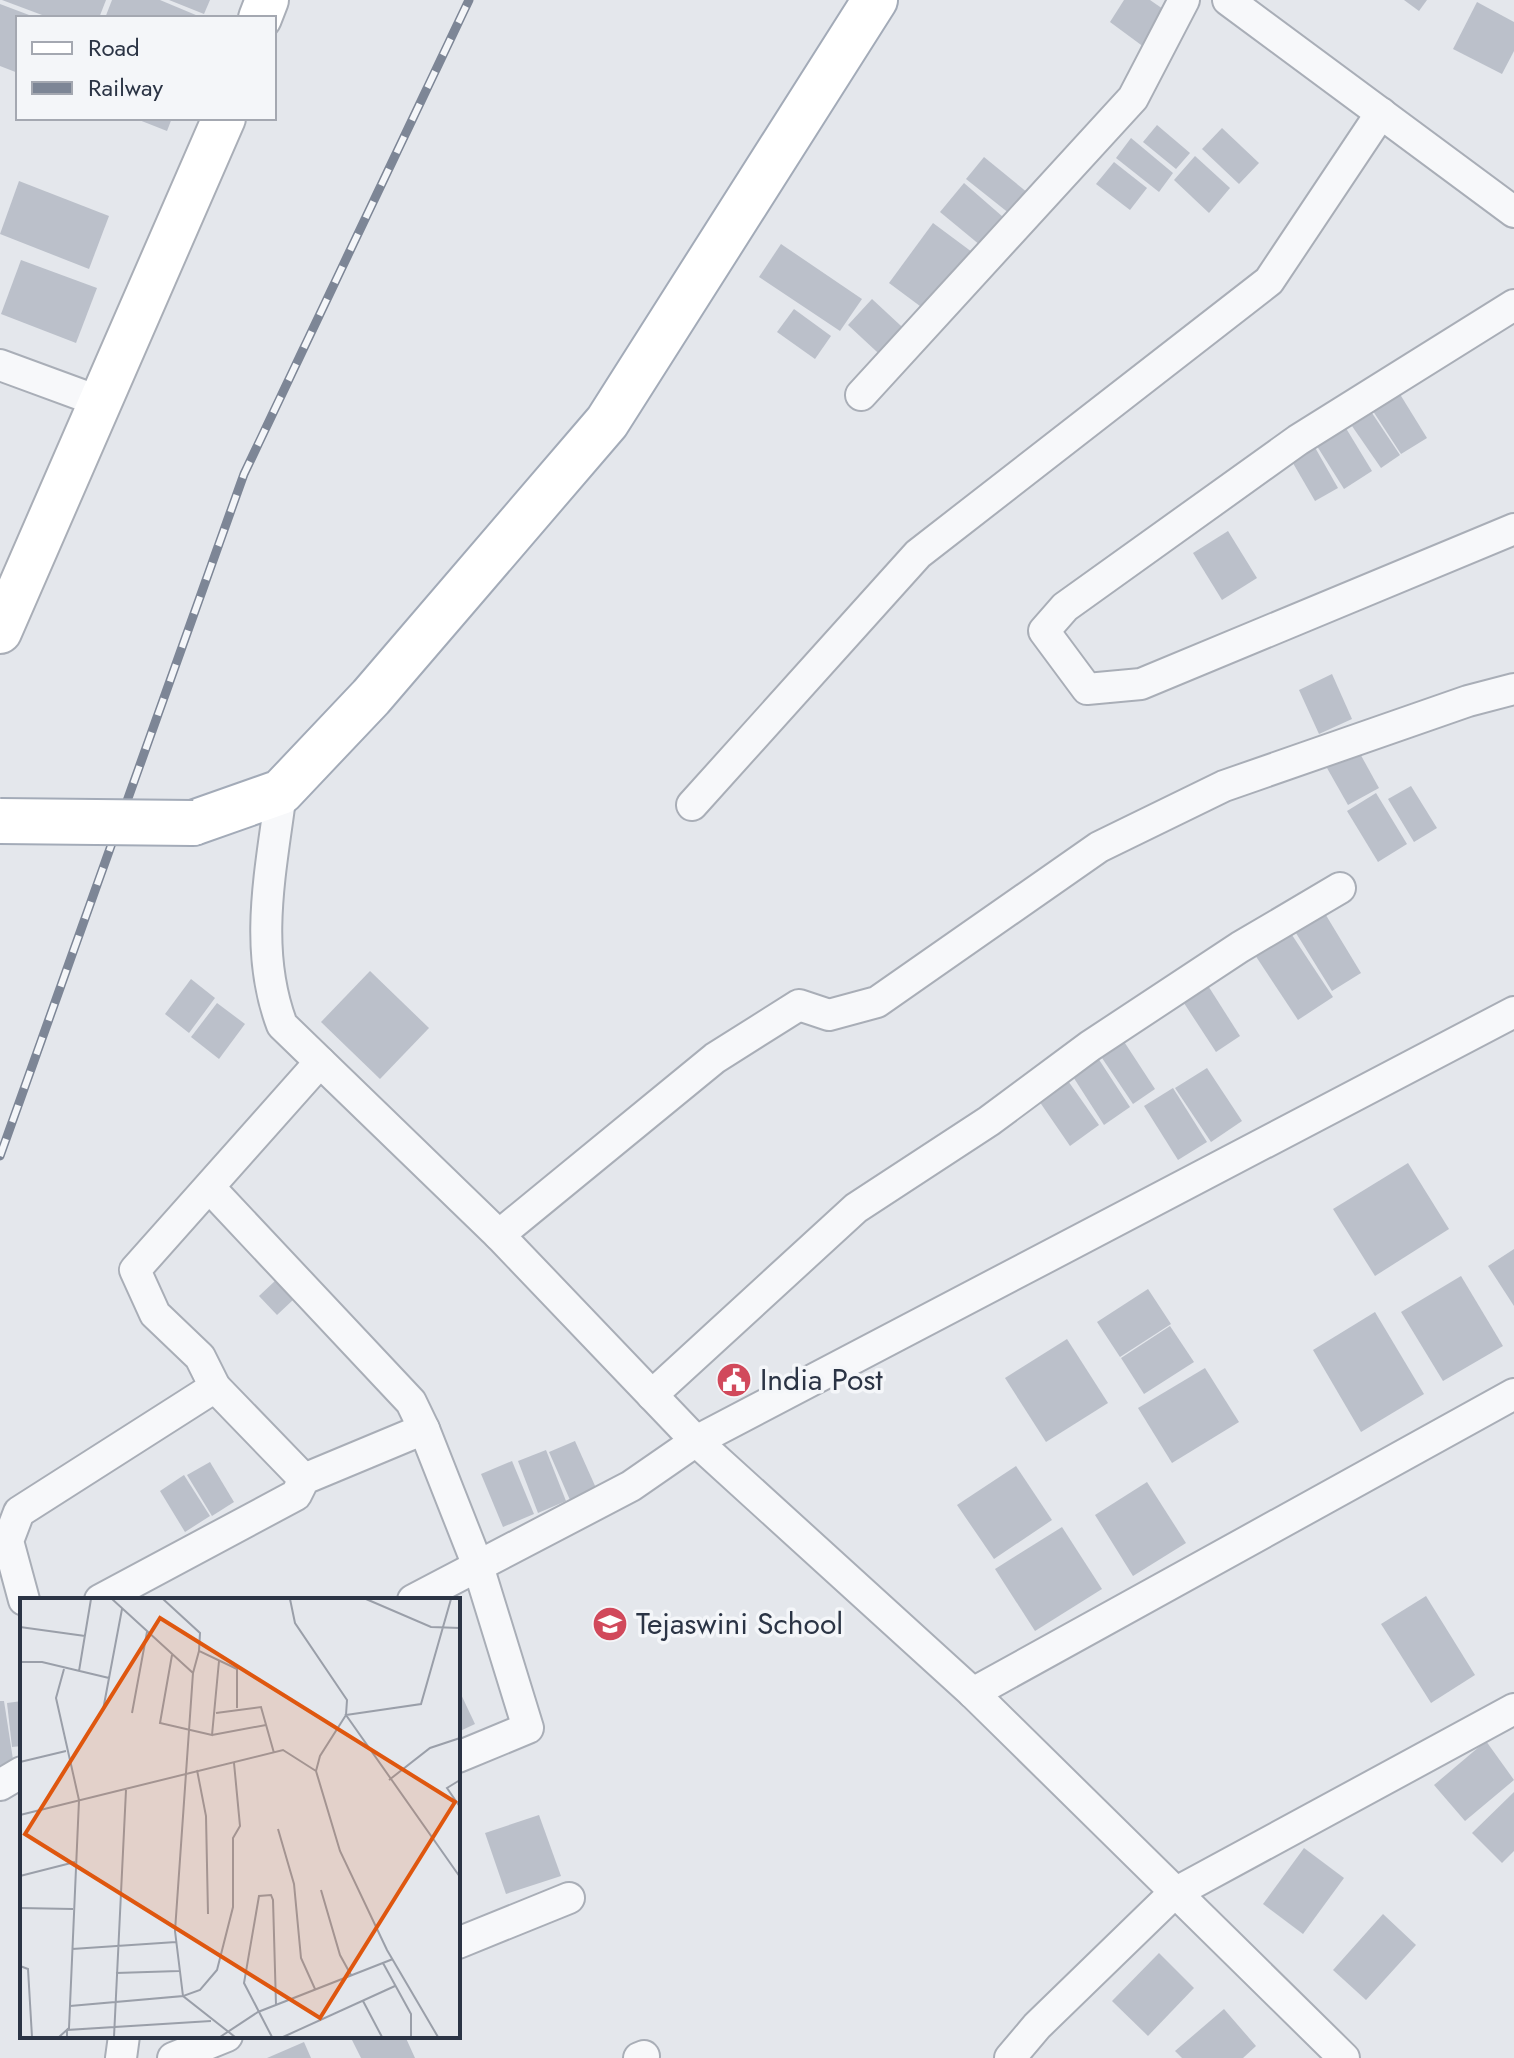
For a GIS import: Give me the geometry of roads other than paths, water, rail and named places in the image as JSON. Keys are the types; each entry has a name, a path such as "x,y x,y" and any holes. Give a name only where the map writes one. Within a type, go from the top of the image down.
{"main road":[{"path":"0,821 193,823 281,792 371,697 607,422 875,0"}],"street":[{"path":"861,395 1133,98 1184,0"},
{"path":"1228,0 1514,212"},
{"path":"692,805 918,554 1269,281 1381,113"},
{"path":"0,632 98,401 223,120"},
{"path":"1514,305 1298,440 1065,607 1044,631 1087,689 1141,684 1514,529"},
{"path":"0,365 98,401"},
{"path":"499,1235 715,1058 799,1005 829,1015 877,1002 1099,847 1224,786 1468,701 1514,689"},
{"path":"281,792 264,934 272,997 282,1025 499,1235 696,1441 973,1693 1173,1894 1344,2058"},
{"path":"652,1395 856,1208 989,1121 1090,1046 1240,947 1340,888"},
{"path":"417,1598 631,1486 696,1441 1514,1012"},
{"path":"304,1479 215,1387 200,1357 155,1314 135,1270 320,1062"},
{"path":"210,1188 411,1402 424,1429 478,1566 528,1728 460,1756"},
{"path":"23,1598 8,1541 19,1512 215,1387"},
{"path":"973,1693 1514,1394"},
{"path":"104,1598 296,1495 304,1479 424,1429"},
{"path":"1010,2058 1037,2026 1173,1894 1508,1721"},
{"path":"0,1785 20,1773"},
{"path":"460,1942 569,1898"},
{"path":"121,2058 124,2038"},
{"path":"173,2058 222,2038"}],"railway":[{"path":"0,1156 244,474 469,0"}],"place":[{"name":"India Post","path":"734,1380"},
{"name":"Tejaswini School","path":"610,1624"}]}
